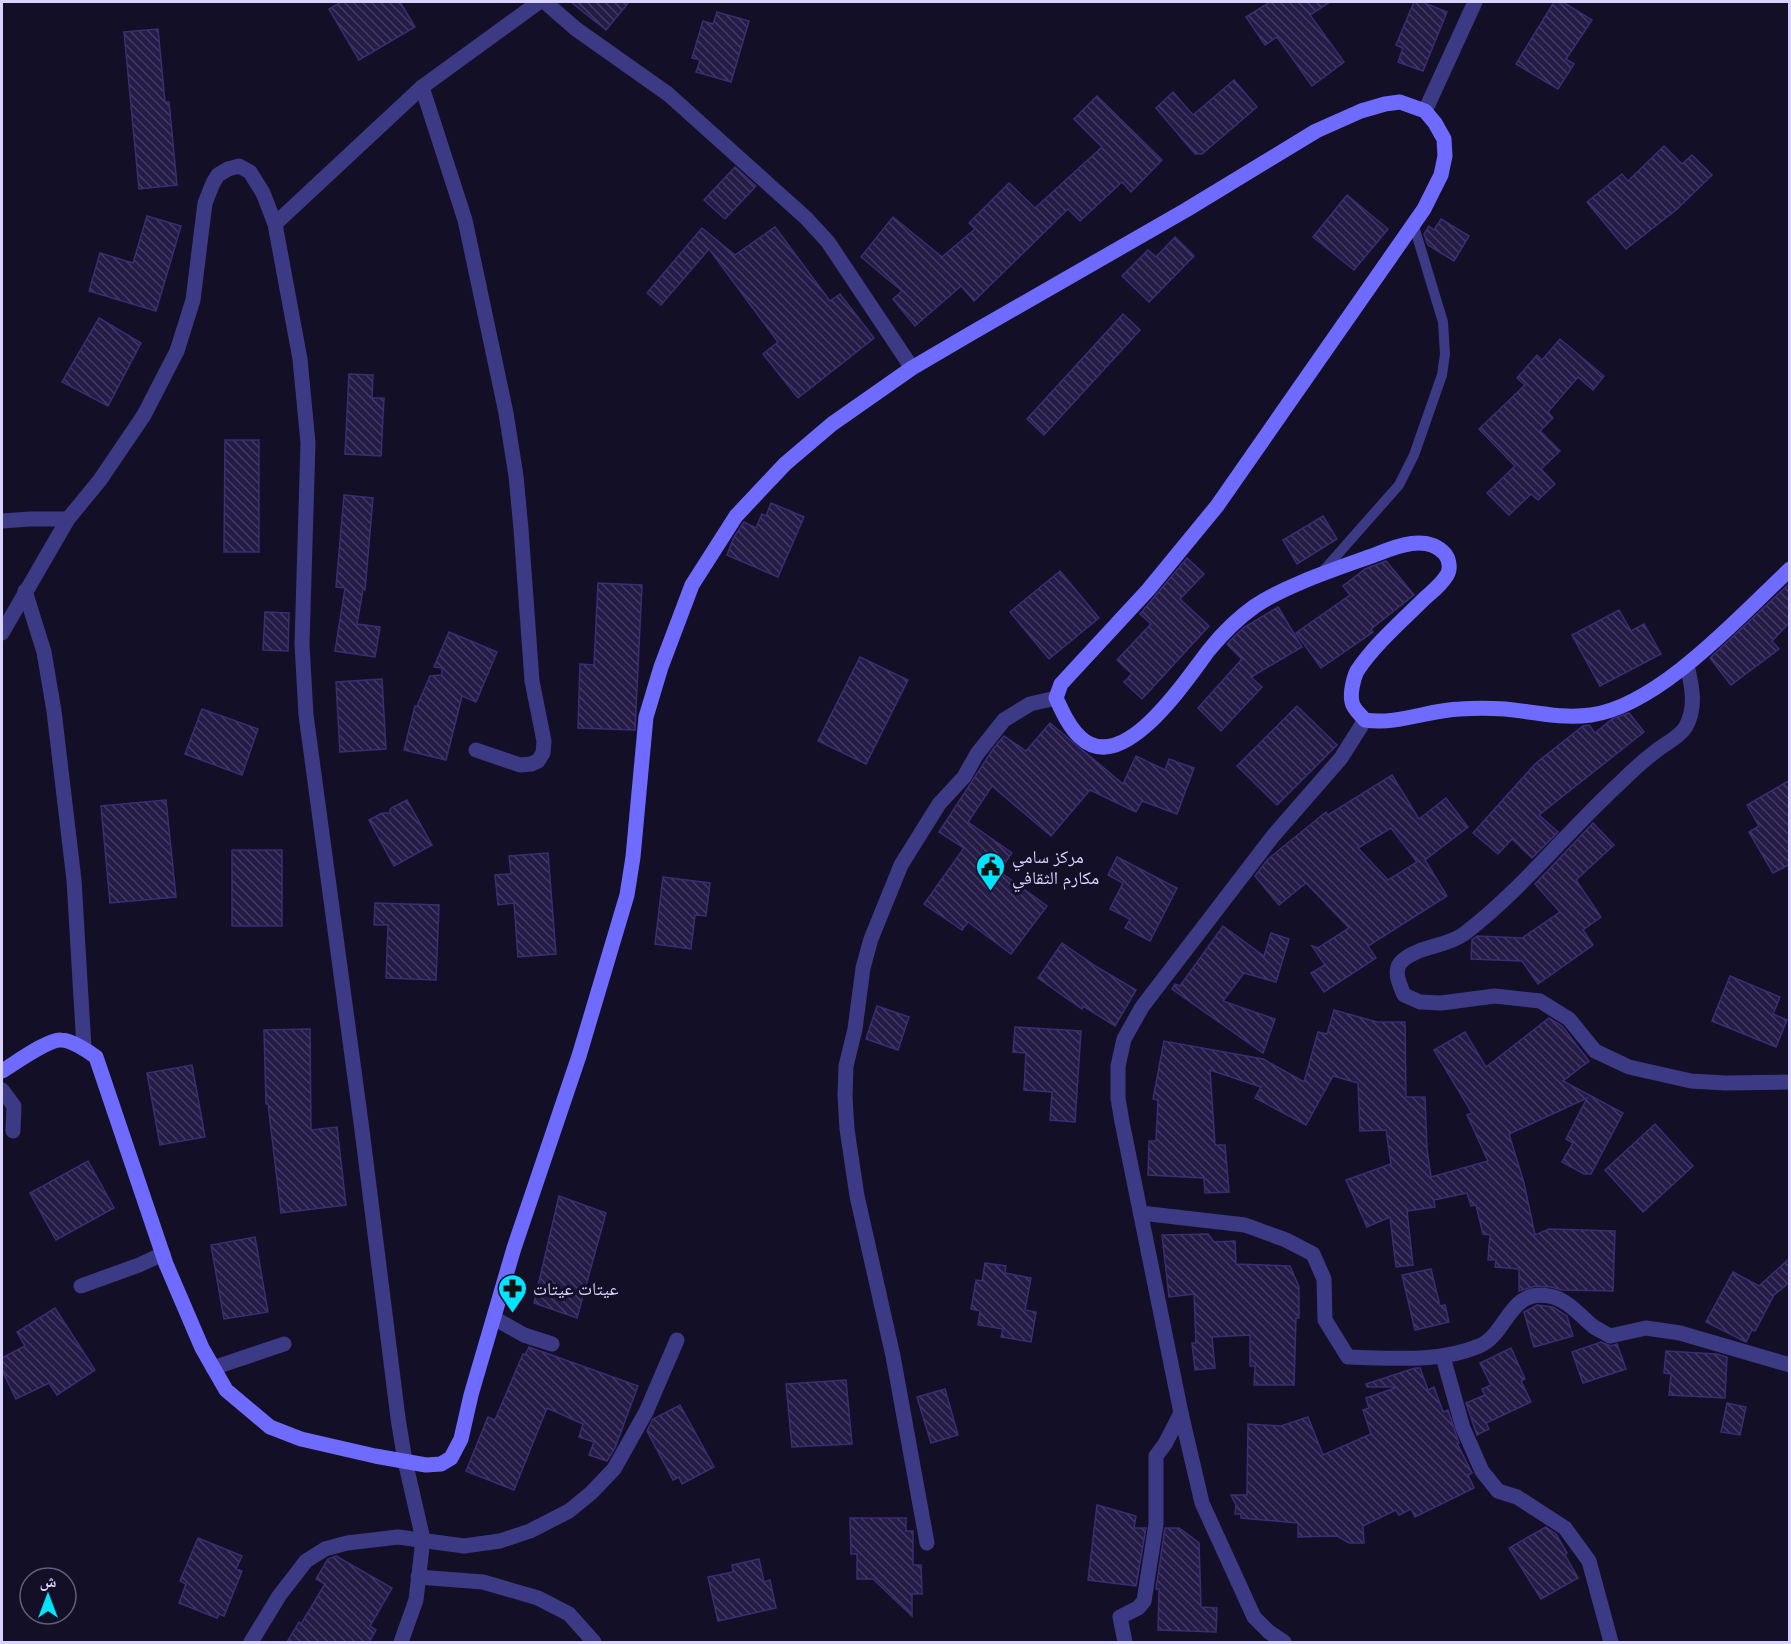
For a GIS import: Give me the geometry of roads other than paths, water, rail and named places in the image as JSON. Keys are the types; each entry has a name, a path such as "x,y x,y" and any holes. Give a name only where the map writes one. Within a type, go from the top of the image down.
{"main road":[{"path":"2,1071 46,1045 61,1040 84,1048 96,1057 163,1254 202,1348 225,1390 270,1427 301,1439 339,1449 426,1465 441,1464 451,1458 458,1448 466,1423 471,1395 514,1248 579,1056 627,895 633,857 646,717 661,667 692,585 736,516 785,464 832,424 912,368 1196,204 1316,131 1361,111 1385,104 1400,102 1425,111 1435,123 1444,139 1445,156 1441,175 1424,209 1380,275 1297,389 1217,506 1148,590 1061,684 1056,698 1080,738 1094,745 1108,746 1141,731 1161,712 1211,648 1232,625 1256,605 1319,576 1398,546 1420,543 1438,549 1447,556 1449,565 1448,574 1400,622 1356,673 1352,704 1365,720 1381,723 1457,709 1503,709 1565,717 1592,715 1617,709 1654,688 1687,665 1790,569"}],"street":[{"path":"275,224 422,87 539,2"},
{"path":"545,2 576,29 668,94 806,218 828,242 912,368"},
{"path":"1425,111 1474,2"},
{"path":"422,87 465,220 506,412 516,476 532,681 544,741 543,753 531,764 520,765 476,750"},
{"path":"2,633 68,519 100,480 144,415 177,351 194,300 205,203 218,175 239,166 250,172 263,193 275,224 300,359 308,443 302,644 306,715 405,1461 423,1539 416,1600 401,1642"},
{"path":"2,521 68,519"},
{"path":"25,591 44,652 54,711 74,880 84,1048"},
{"path":"1687,665 1693,693 1692,703 1684,728 1676,737 1657,750 1582,817 1492,911 1461,936 1401,962 1397,968 1398,982 1404,995 1420,1002 1495,996 1540,1001 1569,1019 1595,1051 1629,1067 1691,1081 1790,1082"},
{"path":"927,1543 893,1356 857,1196 844,1096 846,1066 855,1029 863,968 871,939 901,865 939,804 964,777 977,754 1004,720 1030,704 1056,698"},
{"path":"1284,1642 1269,1632 1254,1617 1202,1503 1181,1413 1118,1098 1119,1066 1124,1039 1142,1007 1274,836 1341,758 1365,720"},
{"path":"2,1090 14,1106 13,1131"},
{"path":"1141,1213 1245,1225 1286,1240 1313,1254 1324,1279 1325,1320 1348,1357 1443,1356 1482,1346 1497,1332 1516,1304 1532,1297 1549,1296 1571,1306 1594,1327 1610,1336 1646,1328 1680,1333 1790,1365"},
{"path":"81,1286 163,1254"},
{"path":"494,1318 524,1335 552,1344"},
{"path":"251,1642 279,1596 306,1561 325,1549 347,1543 398,1537 464,1546 500,1541 530,1531 569,1511 591,1493 614,1469 646,1412 677,1340"},
{"path":"213,1368 284,1344"},
{"path":"1443,1356 1463,1428 1482,1471 1498,1491 1517,1497 1565,1527 1589,1561 1611,1642"},
{"path":"1125,1642 1120,1617 1138,1608 1144,1601 1147,1588 1155,1524 1156,1456 1181,1413"},
{"path":"418,1577 483,1582 538,1598 569,1614 594,1642"}],"lane":[{"path":"1319,576 1399,485 1414,455 1442,375 1445,354 1443,322 1413,223"}],"place":[{"name":"مركز سامي مكارم الثقافي","path":"991,892"},
{"name":"عيتات عيتات","path":"512,1314"}]}
